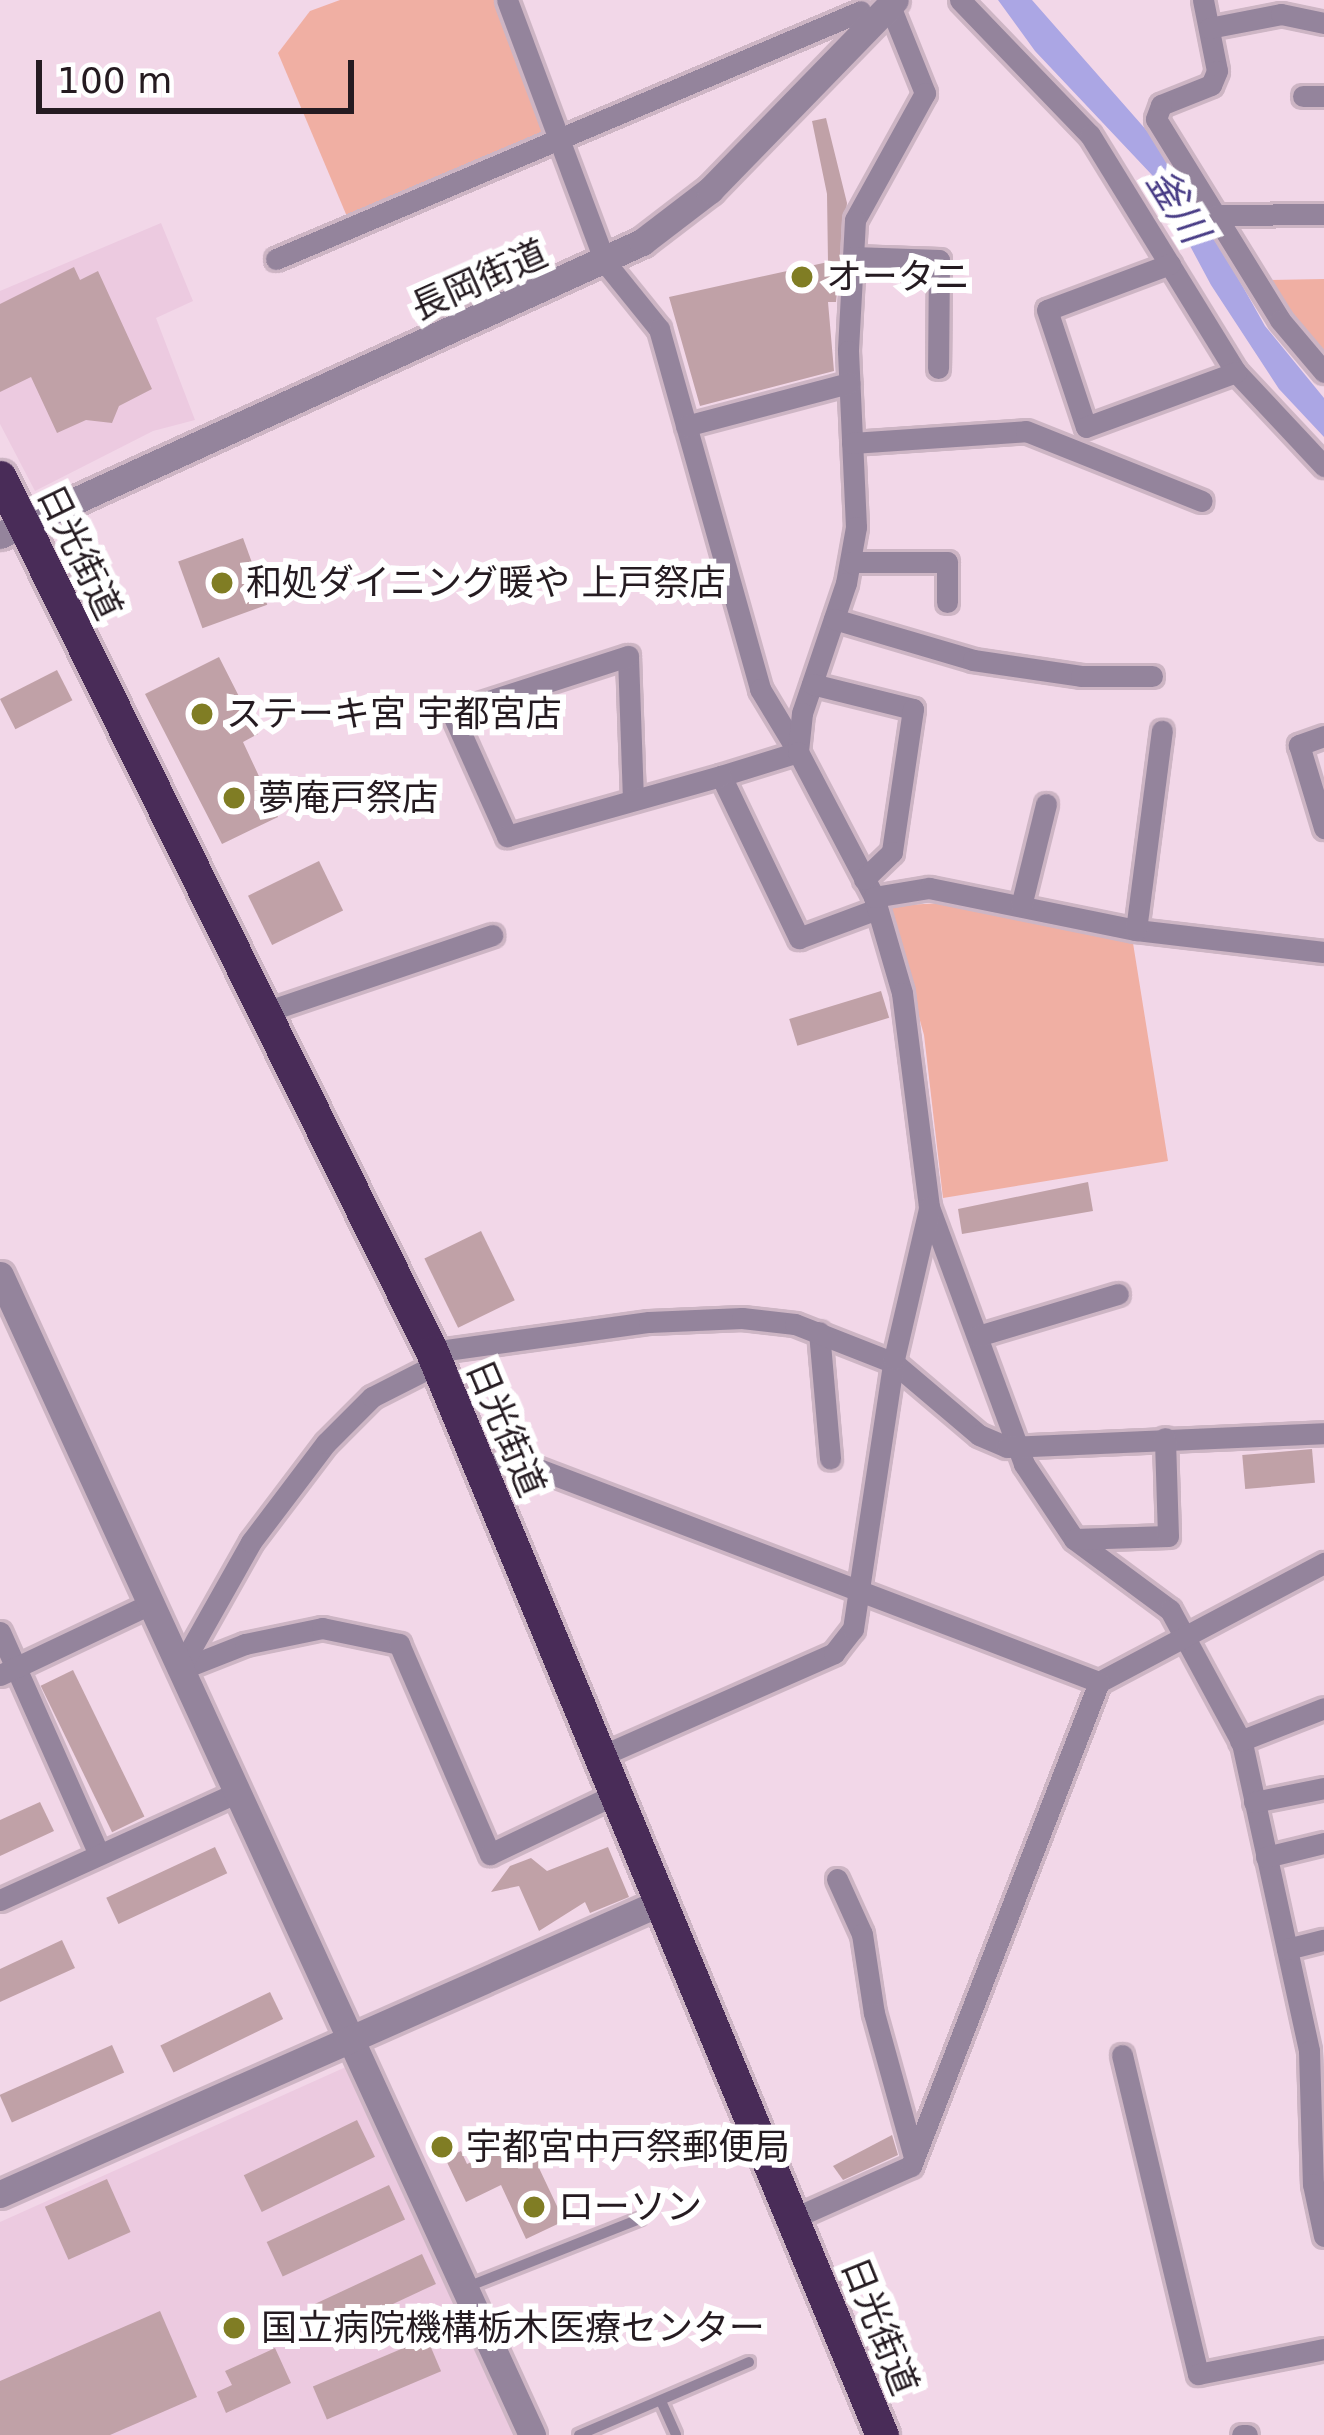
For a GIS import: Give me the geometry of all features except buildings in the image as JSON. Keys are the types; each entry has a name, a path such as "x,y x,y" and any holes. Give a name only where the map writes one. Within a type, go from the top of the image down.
{"highway":[{"name":"日光街道","path":"0,477 12,530 265,1012 434,1358 882,2435"}],"street":[{"path":"507,0 605,262 659,329 760,689 872,895 902,993 929,1207 1021,1446 1074,1539 1170,1610 1186,1632 1240,1741 1287,1948 1320,2065 1318,2163 1324,2236"},
{"path":"960,0 1090,136 1237,372 1324,466"},
{"path":"1203,0 1217,70 1210,85 1161,105 1156,119 1280,320 1324,372"},
{"path":"798,752 812,684 851,562 849,383 856,220 925,94 893,3"},
{"name":"長岡街道","path":"12,530 605,262 710,190 862,12 893,3"},
{"path":"276,259 561,144 862,12"},
{"path":"1209,28 1281,14 1324,23"},
{"path":"1216,215 1324,214"},
{"path":"853,256 940,260 938,368"},
{"path":"1170,264 1047,310 1086,427 1237,372"},
{"path":"686,426 849,383"},
{"path":"852,443 1026,431 1202,501"},
{"path":"851,562 946,562 946,602"},
{"path":"834,619 974,660 1081,676 1153,676"},
{"path":"632,800 628,656 452,713 507,836 721,776 798,752"},
{"path":"812,684 913,709 892,852 872,895"},
{"path":"1136,930 1162,731"},
{"path":"1324,736 1299,745 1324,828"},
{"path":"721,776 799,938 872,895 929,888 1136,930 1324,952"},
{"path":"1021,906 1046,803"},
{"path":"265,1012 492,935"},
{"path":"601,1756 833,1653 853,1629 864,1593 894,1363 929,1207"},
{"path":"0,1275 532,2435"},
{"path":"979,1336 1118,1294"},
{"path":"179,1670 251,1542 326,1443 372,1397 434,1358 701,1318 819,1332 894,1363 979,1435 1021,1446 1324,1433"},
{"path":"819,1332 830,1459"},
{"path":"1074,1539 1168,1536 1165,1438"},
{"path":"479,1464 523,1463 1099,1682"},
{"path":"794,2218 911,2166 1099,1682 1324,1563"},
{"path":"1272,1589 1324,1582"},
{"path":"8,1671 150,1604"},
{"path":"179,1670 245,1644 322,1628 399,1644 490,1854 616,1794"},
{"path":"0,1632 8,1671 99,1854"},
{"path":"1240,1741 1324,1708"},
{"path":"1254,1802 1324,1788"},
{"path":"0,1900 236,1792"},
{"path":"1266,1857 1324,1844"},
{"path":"837,1879 862,1934 874,2013 914,2157"},
{"path":"0,2194 661,1902"},
{"path":"1287,1948 1324,1940"},
{"path":"1122,2054 1198,2374 1324,2349"}],"lane":[{"path":"464,2288 640,2219"},
{"path":"579,2435 749,2362"},
{"path":"661,2401 676,2435"}],"shaded area":[{"path":"340,0 494,0 551,156 351,226 278,53 310,11"},
{"path":"161,223 193,301 156,318 195,420 153,431 35,491 0,424 0,291"},
{"path":"1324,279 1324,355 1268,280"},
{"path":"942,903 1133,943 1168,1161 943,1198 924,1035 888,906"},
{"name":"国立病院機構栃木医療センター","path":"348,2066 516,2435 0,2435 0,2222"}],"water":[{"name":"釜川","path":"998,0 1032,0 1170,157 1265,326 1324,398 1324,437 1279,389 1211,285 1152,175 1035,51"}],"place":[{"name":"オータニ","path":"802,277"},
{"name":"和処ダイニング暖や 上戸祭店","path":"222,583"},
{"name":"ステーキ宮 宇都宮店","path":"202,714"},
{"name":"夢庵戸祭店","path":"234,798"},
{"name":"宇都宮中戸祭郵便局","path":"442,2147"},
{"name":"ローソン","path":"534,2207"},
{"name":"国立病院機構栃木医療センター","path":"234,2328"}]}
